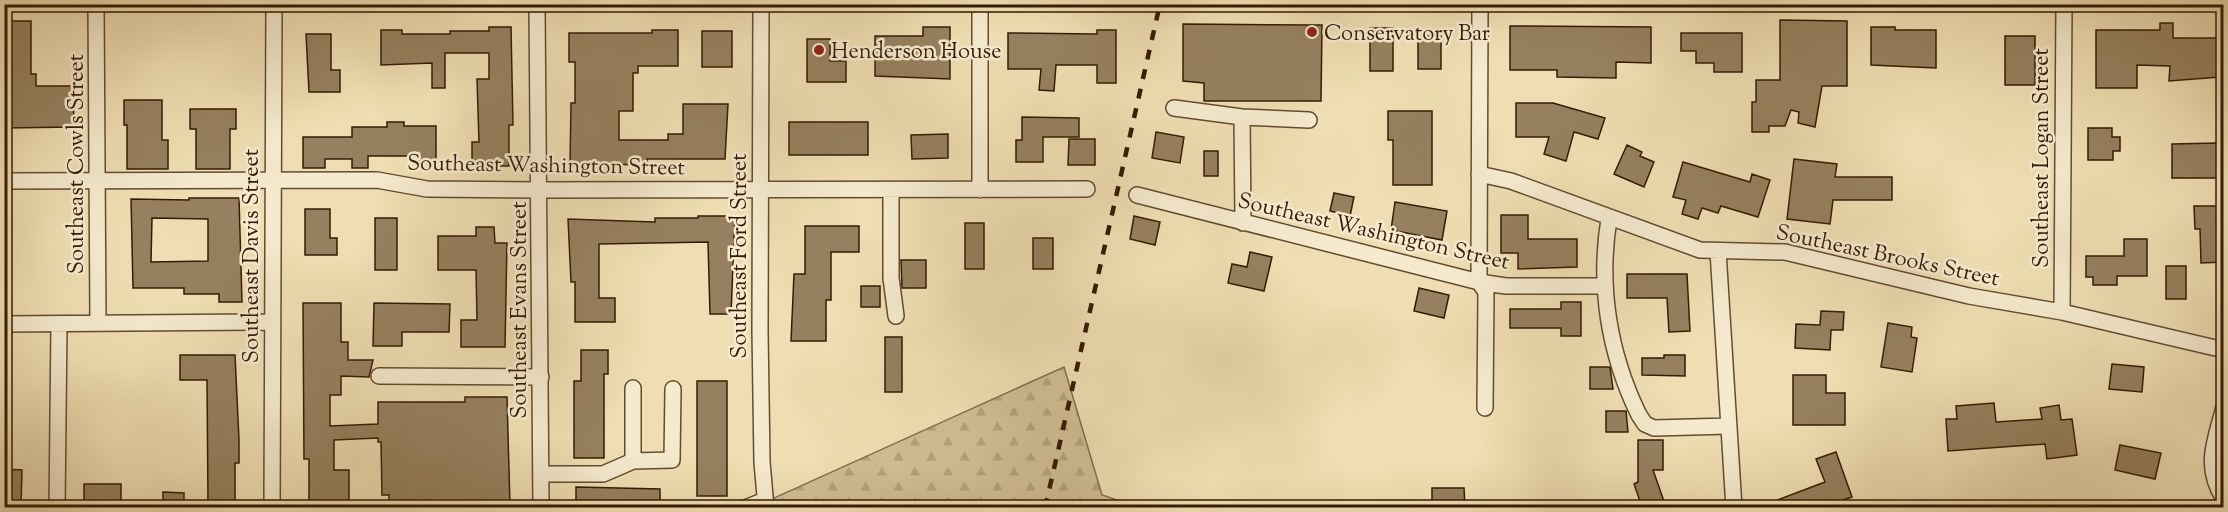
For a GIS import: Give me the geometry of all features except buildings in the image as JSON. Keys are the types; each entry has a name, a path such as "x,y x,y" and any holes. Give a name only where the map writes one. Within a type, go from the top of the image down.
{"street":[{"name":"Southeast Cowls Street","path":"96,4 98,323"},
{"name":"Southeast Davis Street","path":"272,507 274,4"},
{"name":"Southeast Evans Street","path":"537,4 541,507"},
{"name":"Southeast Ford Street","path":"760,4 762,462 765,504"},
{"path":"980,4 980,190"},
{"path":"1480,4 1479,282 1486,292 1485,408"},
{"name":"Southeast Logan Street","path":"2062,312 2064,4"},
{"path":"1174,108 1242,117 1310,120"},
{"path":"1242,117 1243,223"},
{"name":"Southeast Brooks Street","path":"1479,174 1511,181 1682,246 1718,251 1785,252 1969,296 2062,312 2223,351"},
{"name":"Southeast Washington Street","path":"4,181 377,180 427,189 540,190 1087,189"},
{"path":"891,190 891,278 896,316"},
{"name":"Southeast Washington Street","path":"1137,195 1479,282 1506,286 1604,286"},
{"path":"1609,219 1603,257 1604,286 1617,352 1633,404 1645,424 1654,428 1729,426"},
{"path":"1718,251 1734,507"},
{"path":"4,324 272,322"},
{"path":"57,507 59,324"},
{"path":"379,376 541,377"},
{"path":"633,388 633,461"},
{"path":"541,474 603,474 633,461 672,460 673,389"},
{"path":"2223,407 2214,436 2211,464 2214,484 2223,499"},
{"path":"745,507 765,504"}],"green space":[{"path":"1064,367 1102,495 1138,507 752,508"}],"railway":[{"path":"1045,508 1160,4"}],"place":[{"name":"Conservatory Bar","path":"1312,32"},
{"name":"Henderson House","path":"819,50"}]}
